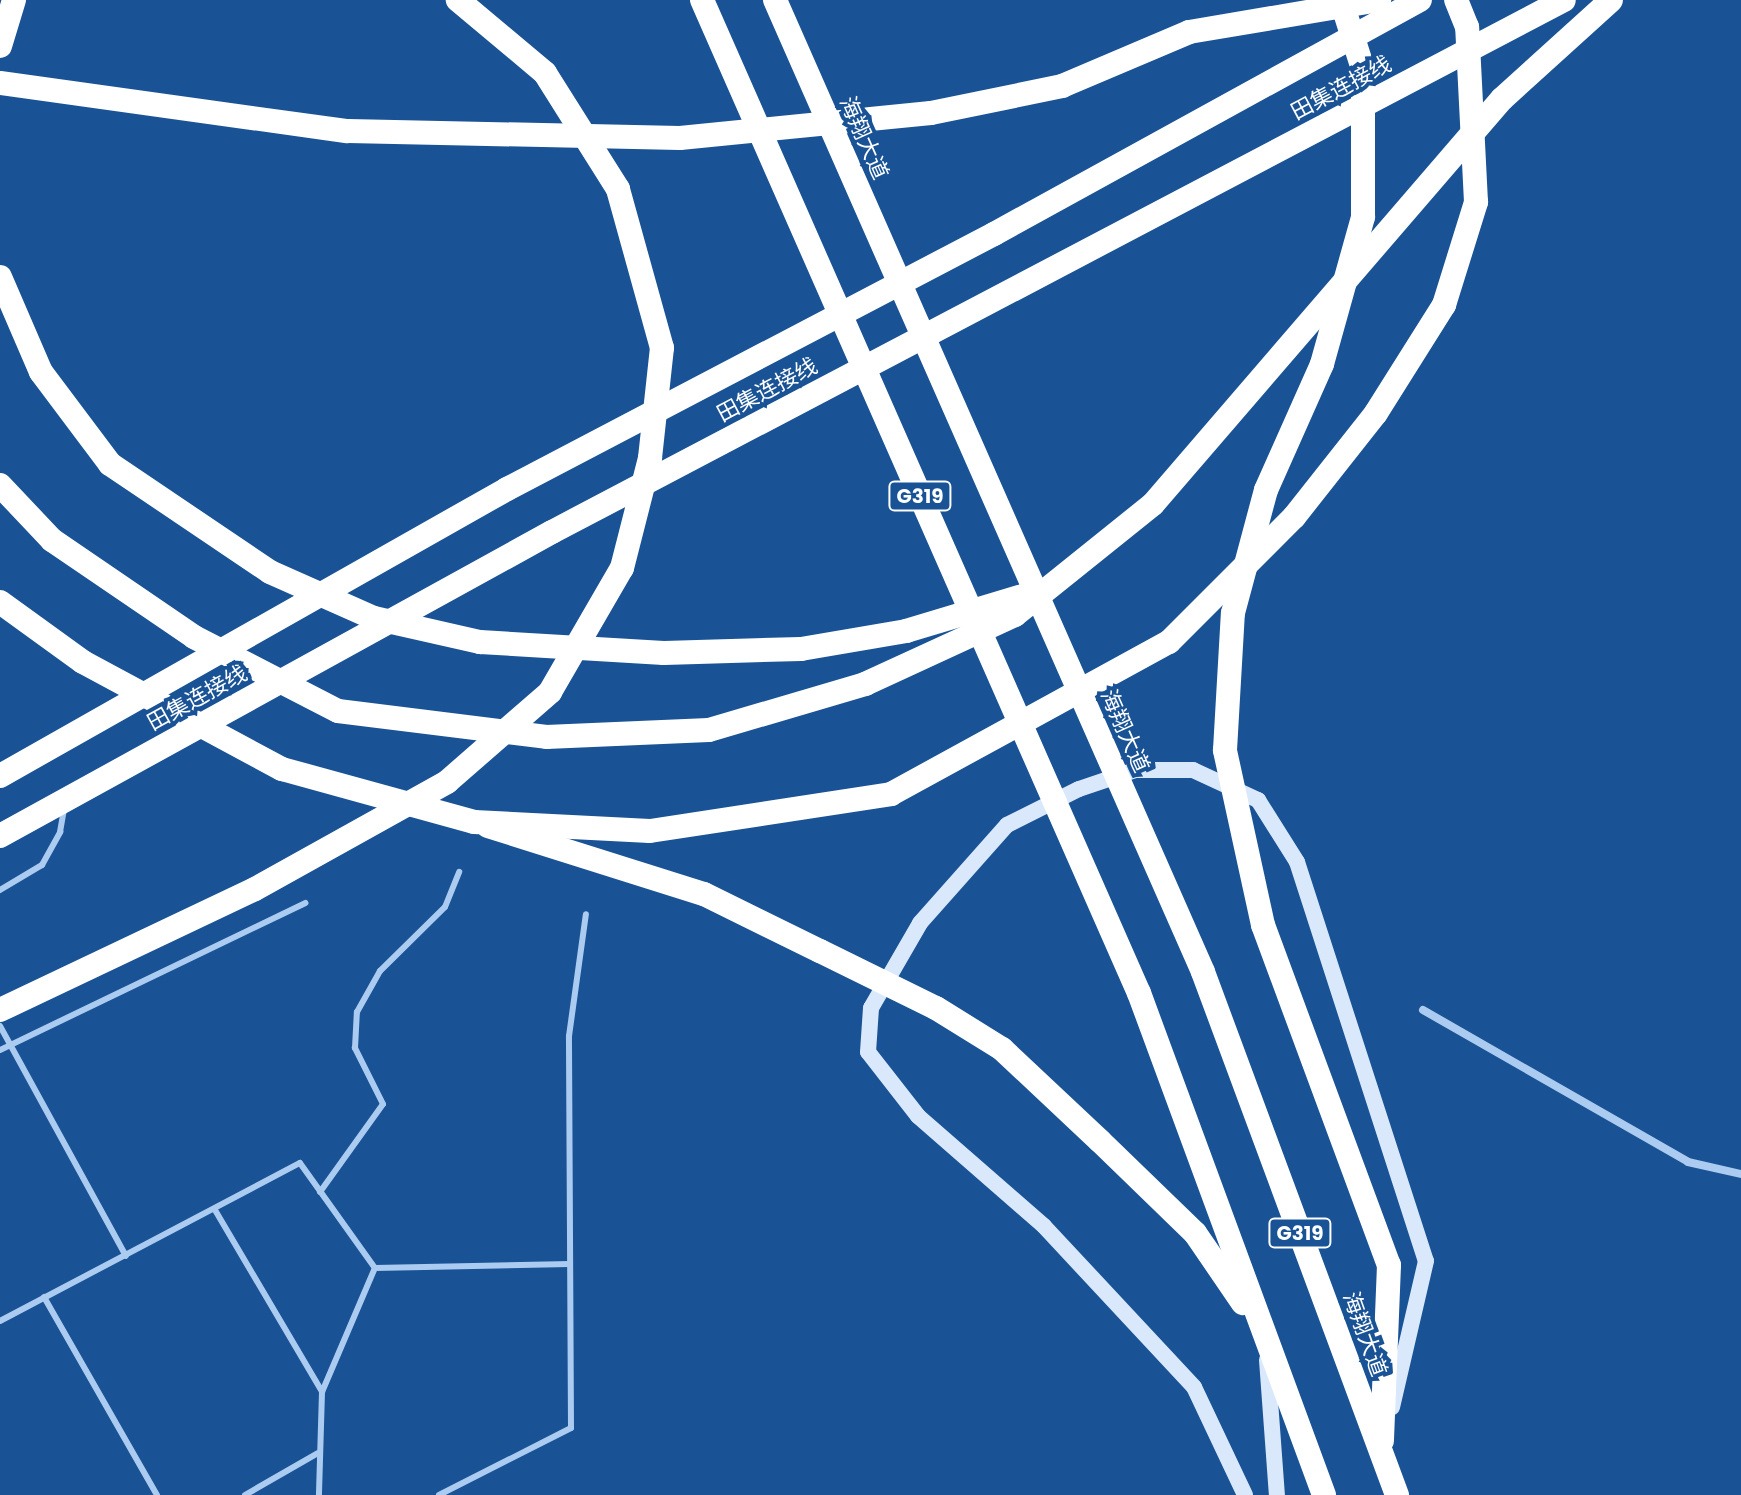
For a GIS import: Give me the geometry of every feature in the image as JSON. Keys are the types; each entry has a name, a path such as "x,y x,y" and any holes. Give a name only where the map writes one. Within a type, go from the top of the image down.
{"highway":[{"path":"0,46 14,0"},
{"path":"0,1010 255,889 447,782 550,692 622,568 650,458 662,348 618,189 545,73 458,0"},
{"name":"G319","path":"702,0 1139,993 1324,1495"},
{"name":"海翔大道","path":"775,0 1203,972 1397,1495"},
{"path":"1341,0 1363,69 1363,217 1322,364 1266,490 1233,613 1225,750 1263,925 1389,1265 1381,1452"},
{"path":"0,83 348,131 680,138 931,113 1062,86 1189,32 1379,0"},
{"name":"田集连接线","path":"0,776 507,489 994,234 1420,0"},
{"path":"474,822 650,831 891,794 1169,642 1294,517 1376,413 1444,305 1476,202 1467,27 1456,0"},
{"name":"田集连接线","path":"0,836 552,532 1564,0"},
{"path":"0,485 52,540 194,637 338,711 546,737 709,730 865,684 1015,615 1153,504 1502,99 1611,0"},
{"path":"0,277 41,372 110,464 270,572 374,618 480,642 664,653 801,649 906,631 1047,589"},
{"path":"0,602 83,662 282,769 474,822 704,894 936,1008 1002,1049 1195,1233 1265,1334"}],"street":[{"path":"1245,1495 1194,1387 1044,1226 918,1116 868,1052 871,1008 920,923 961,871 1007,825 1079,789 1135,770 1193,770 1258,800 1297,862 1426,1261 1381,1452"},
{"path":"1423,1010 1688,1162 1741,1174"},
{"path":"1265,1334 1277,1495"}],"lane":[{"path":"0,890 42,865 60,832 66,799"},
{"path":"320,1192 383,1104 355,1048 357,1012 380,971 445,907 459,872"},
{"path":"0,1050 306,903"},
{"path":"439,1495 571,1428 569,1036 586,914"},
{"path":"0,1026 126,1256"},
{"path":"0,1321 300,1163 375,1268"},
{"path":"215,1210 322,1392"},
{"path":"375,1268 570,1264"},
{"path":"319,1495 322,1392 375,1268"},
{"path":"44,1297 157,1495"},
{"path":"245,1495 318,1453"}]}
